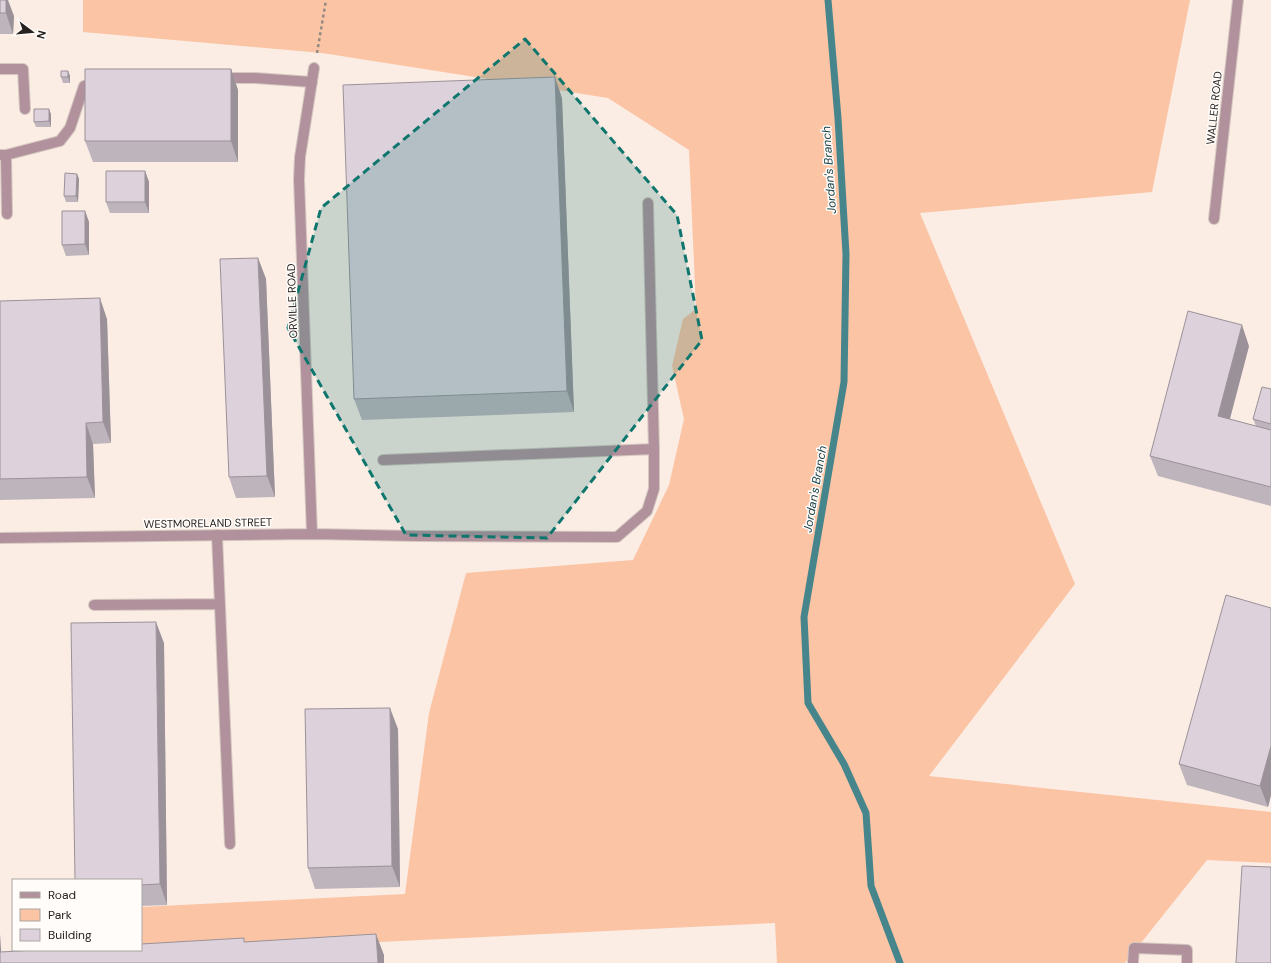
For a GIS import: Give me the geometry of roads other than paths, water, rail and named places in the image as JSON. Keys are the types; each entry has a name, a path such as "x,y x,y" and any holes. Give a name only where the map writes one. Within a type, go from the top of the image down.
{"street":[{"name":"WALLER ROAD","path":"1214,219 1238,0"},
{"name":"ORVILLE ROAD","path":"312,534 299,179 300,157 314,68"},
{"path":"0,69 23,69 25,109"},
{"path":"210,78 256,78 312,82"},
{"path":"6,214 3,155 60,141 70,128 84,86 104,80"},
{"name":"WESTMORELAND STREET","path":"0,538 312,534 617,537 647,511 654,489 648,203"},
{"path":"383,460 654,449"},
{"path":"217,535 230,844"},
{"path":"94,605 220,604"},
{"path":"1133,963 1134,948 1187,950 1187,963"}],"waterway":[{"name":"Jordan's Branch","path":"828,0 838,118 846,254 844,382 804,617 808,703 844,764 866,813 871,886 900,963"}]}
